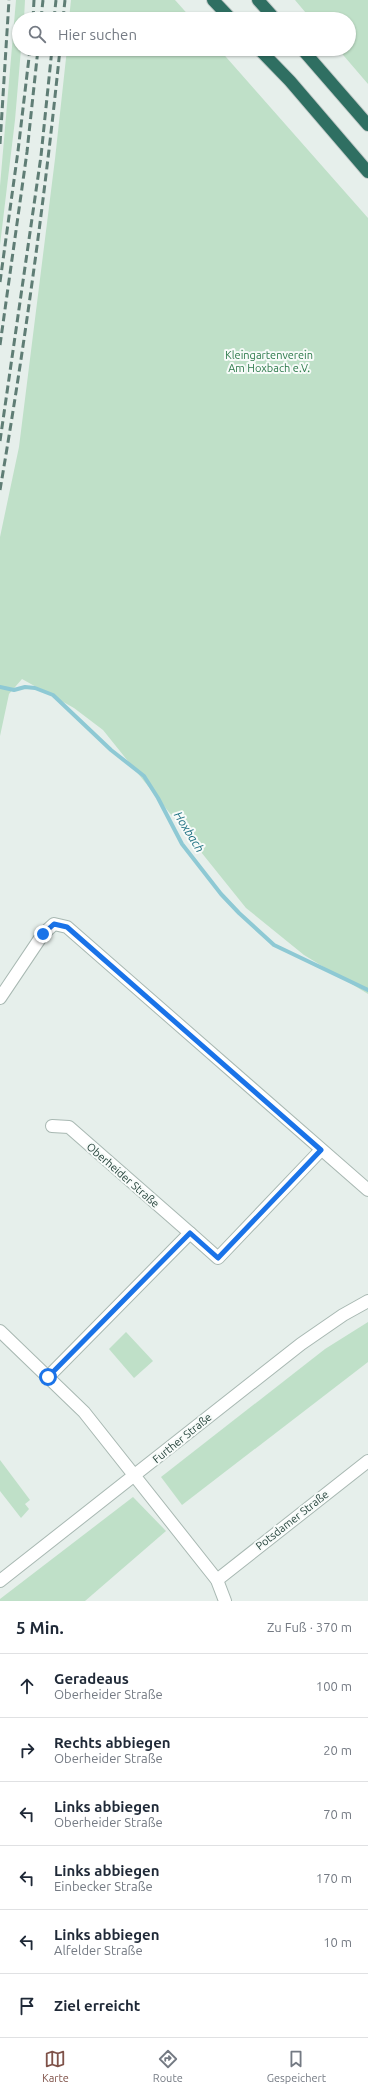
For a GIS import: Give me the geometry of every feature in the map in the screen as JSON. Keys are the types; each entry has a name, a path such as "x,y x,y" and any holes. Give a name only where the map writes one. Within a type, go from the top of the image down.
{"highway":[{"path":"213,0 224,12"},
{"path":"258,0 269,12"},
{"path":"266,56 290,81 368,172"},
{"path":"308,56 368,125"}],"street":[{"path":"0,998 43,934 54,924 67,927 368,1190"},
{"name":"Oberheider Straße","path":"52,1126 69,1127 218,1258 321,1150"},
{"path":"48,1377 190,1233"},
{"name":"Further Straße","path":"0,1581 301,1344 343,1315 368,1301"},
{"path":"0,1331 84,1412 217,1580 225,1601"},
{"name":"Potsdamer Straße","path":"217,1580 368,1461"}],"green space":[{"path":"16,0 25,0 24,12 15,12"},
{"path":"71,0 175,0 186,12 70,12"},
{"path":"295,0 368,0 368,84 344,56 356,56 356,12 305,12"},
{"path":"12,46 12,56 20,56 15,120 0,245 0,186"},
{"name":"Kleingartenverein Am Hoxbach e.V.","path":"66,56 225,56 368,218 368,994 304,955 246,908 103,730 74,708 22,679 9,694 0,736 0,537 19,447"},
{"path":"368,1322 368,1362 182,1505 161,1477 325,1349"},
{"path":"126,1332 153,1361 134,1378 109,1349"},
{"path":"0,1460 30,1500 25,1504 29,1509 21,1518 0,1491"},
{"path":"133,1497 166,1531 85,1601 0,1601 0,1599"}],"waterway":[{"name":"Hoxbach","path":"0,687 14,690 25,687 35,688 53,695 111,750 144,776 158,798 182,844 221,894 239,913 274,945 368,990"}],"railway":[{"path":"0,144 9,0"},
{"path":"33,12 34,0"},
{"path":"42,12 43,0"},
{"path":"55,12 56,0"},
{"path":"64,12 65,0"},
{"path":"0,282 29,56"},
{"path":"0,345 27,152 37,56"},
{"path":"0,441 41,156 51,56"},
{"path":"0,490 34,270 59,56"}],"route":[{"path":"43,934 54,924 67,927 321,1150 218,1258 190,1233 48,1377"}]}
